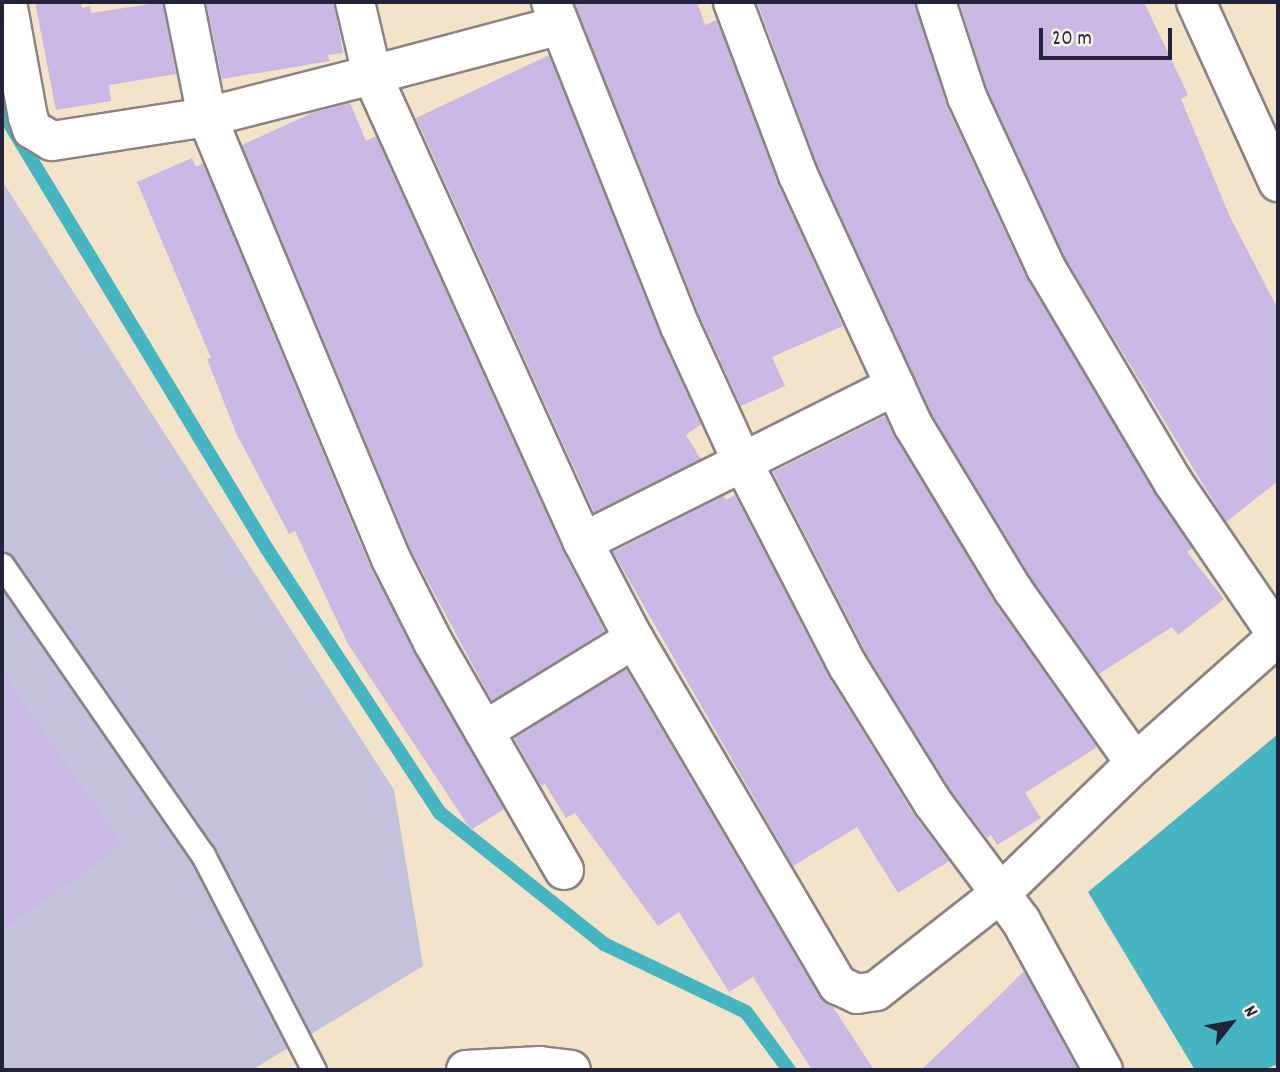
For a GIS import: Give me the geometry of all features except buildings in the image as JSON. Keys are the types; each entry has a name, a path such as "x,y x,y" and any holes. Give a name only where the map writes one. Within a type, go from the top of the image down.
{"street":[{"path":"7,2 28,117 43,138 52,141 207,117 372,75 554,14 680,326 741,459 848,666 933,803 1001,893 1103,1070"},
{"path":"184,2 207,117 391,559 484,731 564,870"},
{"path":"355,2 372,75 583,542 634,639 838,985 857,993 876,991 1001,893 1135,763 1278,636 1173,482 1046,268 967,97 936,2"},
{"path":"733,2 798,175 895,386 1013,590 1135,763"},
{"path":"1196,2 1278,182"},
{"path":"583,542 741,459 895,386"},
{"path":"484,731 634,639"},
{"path":"466,1070 540,1066 571,1070"}],"lane":[{"path":"2,565 203,855 314,1070"}],"shaded area":[{"path":"2,181 394,790 423,966 252,1070 2,1070"}],"water":[{"path":"1278,734 1278,1064 1263,1070 1195,1070 1088,892"}],"waterway":[{"path":"2,111 267,549 440,813 604,944 746,1012 789,1070"}]}
